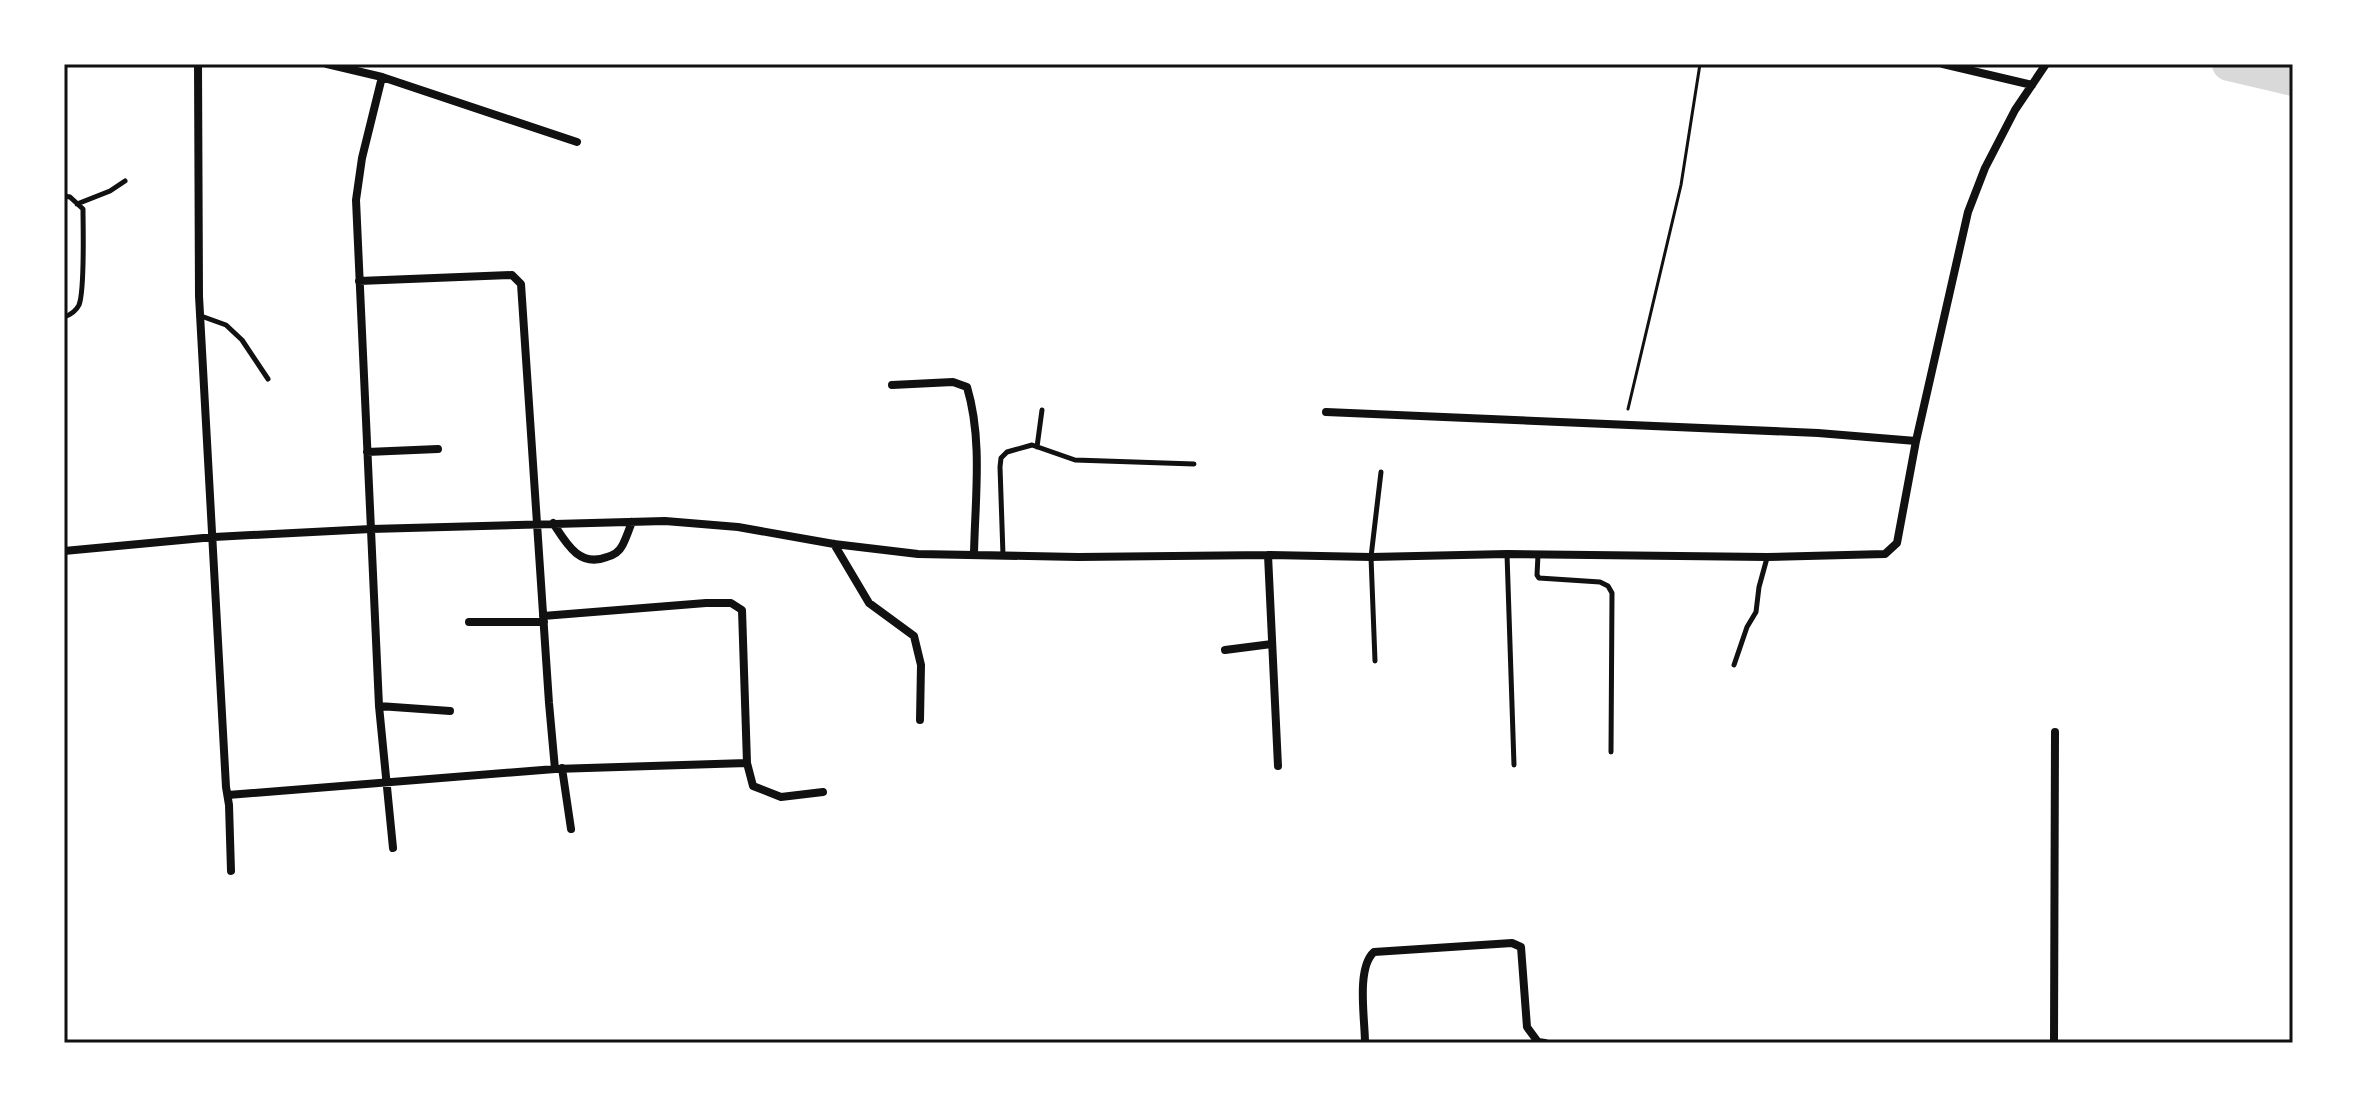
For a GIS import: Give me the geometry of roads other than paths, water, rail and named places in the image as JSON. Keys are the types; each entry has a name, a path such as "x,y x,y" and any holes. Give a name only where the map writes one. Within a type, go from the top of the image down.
{"street":[{"path":"198,64 201,316 231,871"},
{"path":"327,64 382,77 577,142"},
{"path":"1943,64 2032,85"},
{"path":"64,551 214,537 371,529 665,521 738,527 834,544 918,554 1078,557 1507,554 1767,557 1885,554 1897,543 1916,441 1968,212 1985,168 2009,122 2046,64"},
{"path":"382,77 362,158 356,200 379,706 393,848"},
{"path":"359,281 512,275 521,284 543,619 559,768 571,829"},
{"path":"892,385 953,382 967,387 973,405 976,444 974,554"},
{"path":"1326,412 1802,432 1916,441"},
{"path":"367,452 438,449"},
{"path":"553,523 569,549 588,560 615,554 622,547 632,522"},
{"path":"834,544 869,603 914,636 921,665 920,720"},
{"path":"1268,555 1278,766"},
{"path":"469,622 731,603 742,610 747,763 753,786 781,797 823,792"},
{"path":"1225,650 1272,644"},
{"path":"379,706 450,711"},
{"path":"2054,1043 2055,732"},
{"path":"228,795 559,768 747,763"},
{"path":"1365,1043 1363,982 1366,962 1371,954 1512,943 1521,947 1527,1027 1538,1042 1545,1043"}],"lane":[{"path":"77,204 110,191 125,181"},
{"path":"64,196 70,197 83,209 79,305 64,317"},
{"path":"201,316 226,325 242,340 268,379"},
{"path":"1037,447 1042,410"},
{"path":"1003,555 1001,458 1007,452 1032,445 1075,460 1194,464"},
{"path":"1375,661 1371,557 1381,472"},
{"path":"1507,554 1514,765"},
{"path":"1538,555 1539,578 1600,582 1608,586 1612,593 1611,752"},
{"path":"1734,665 1747,627 1756,612 1767,557"}],"waterway":[{"path":"2229,64 2293,79"}]}
